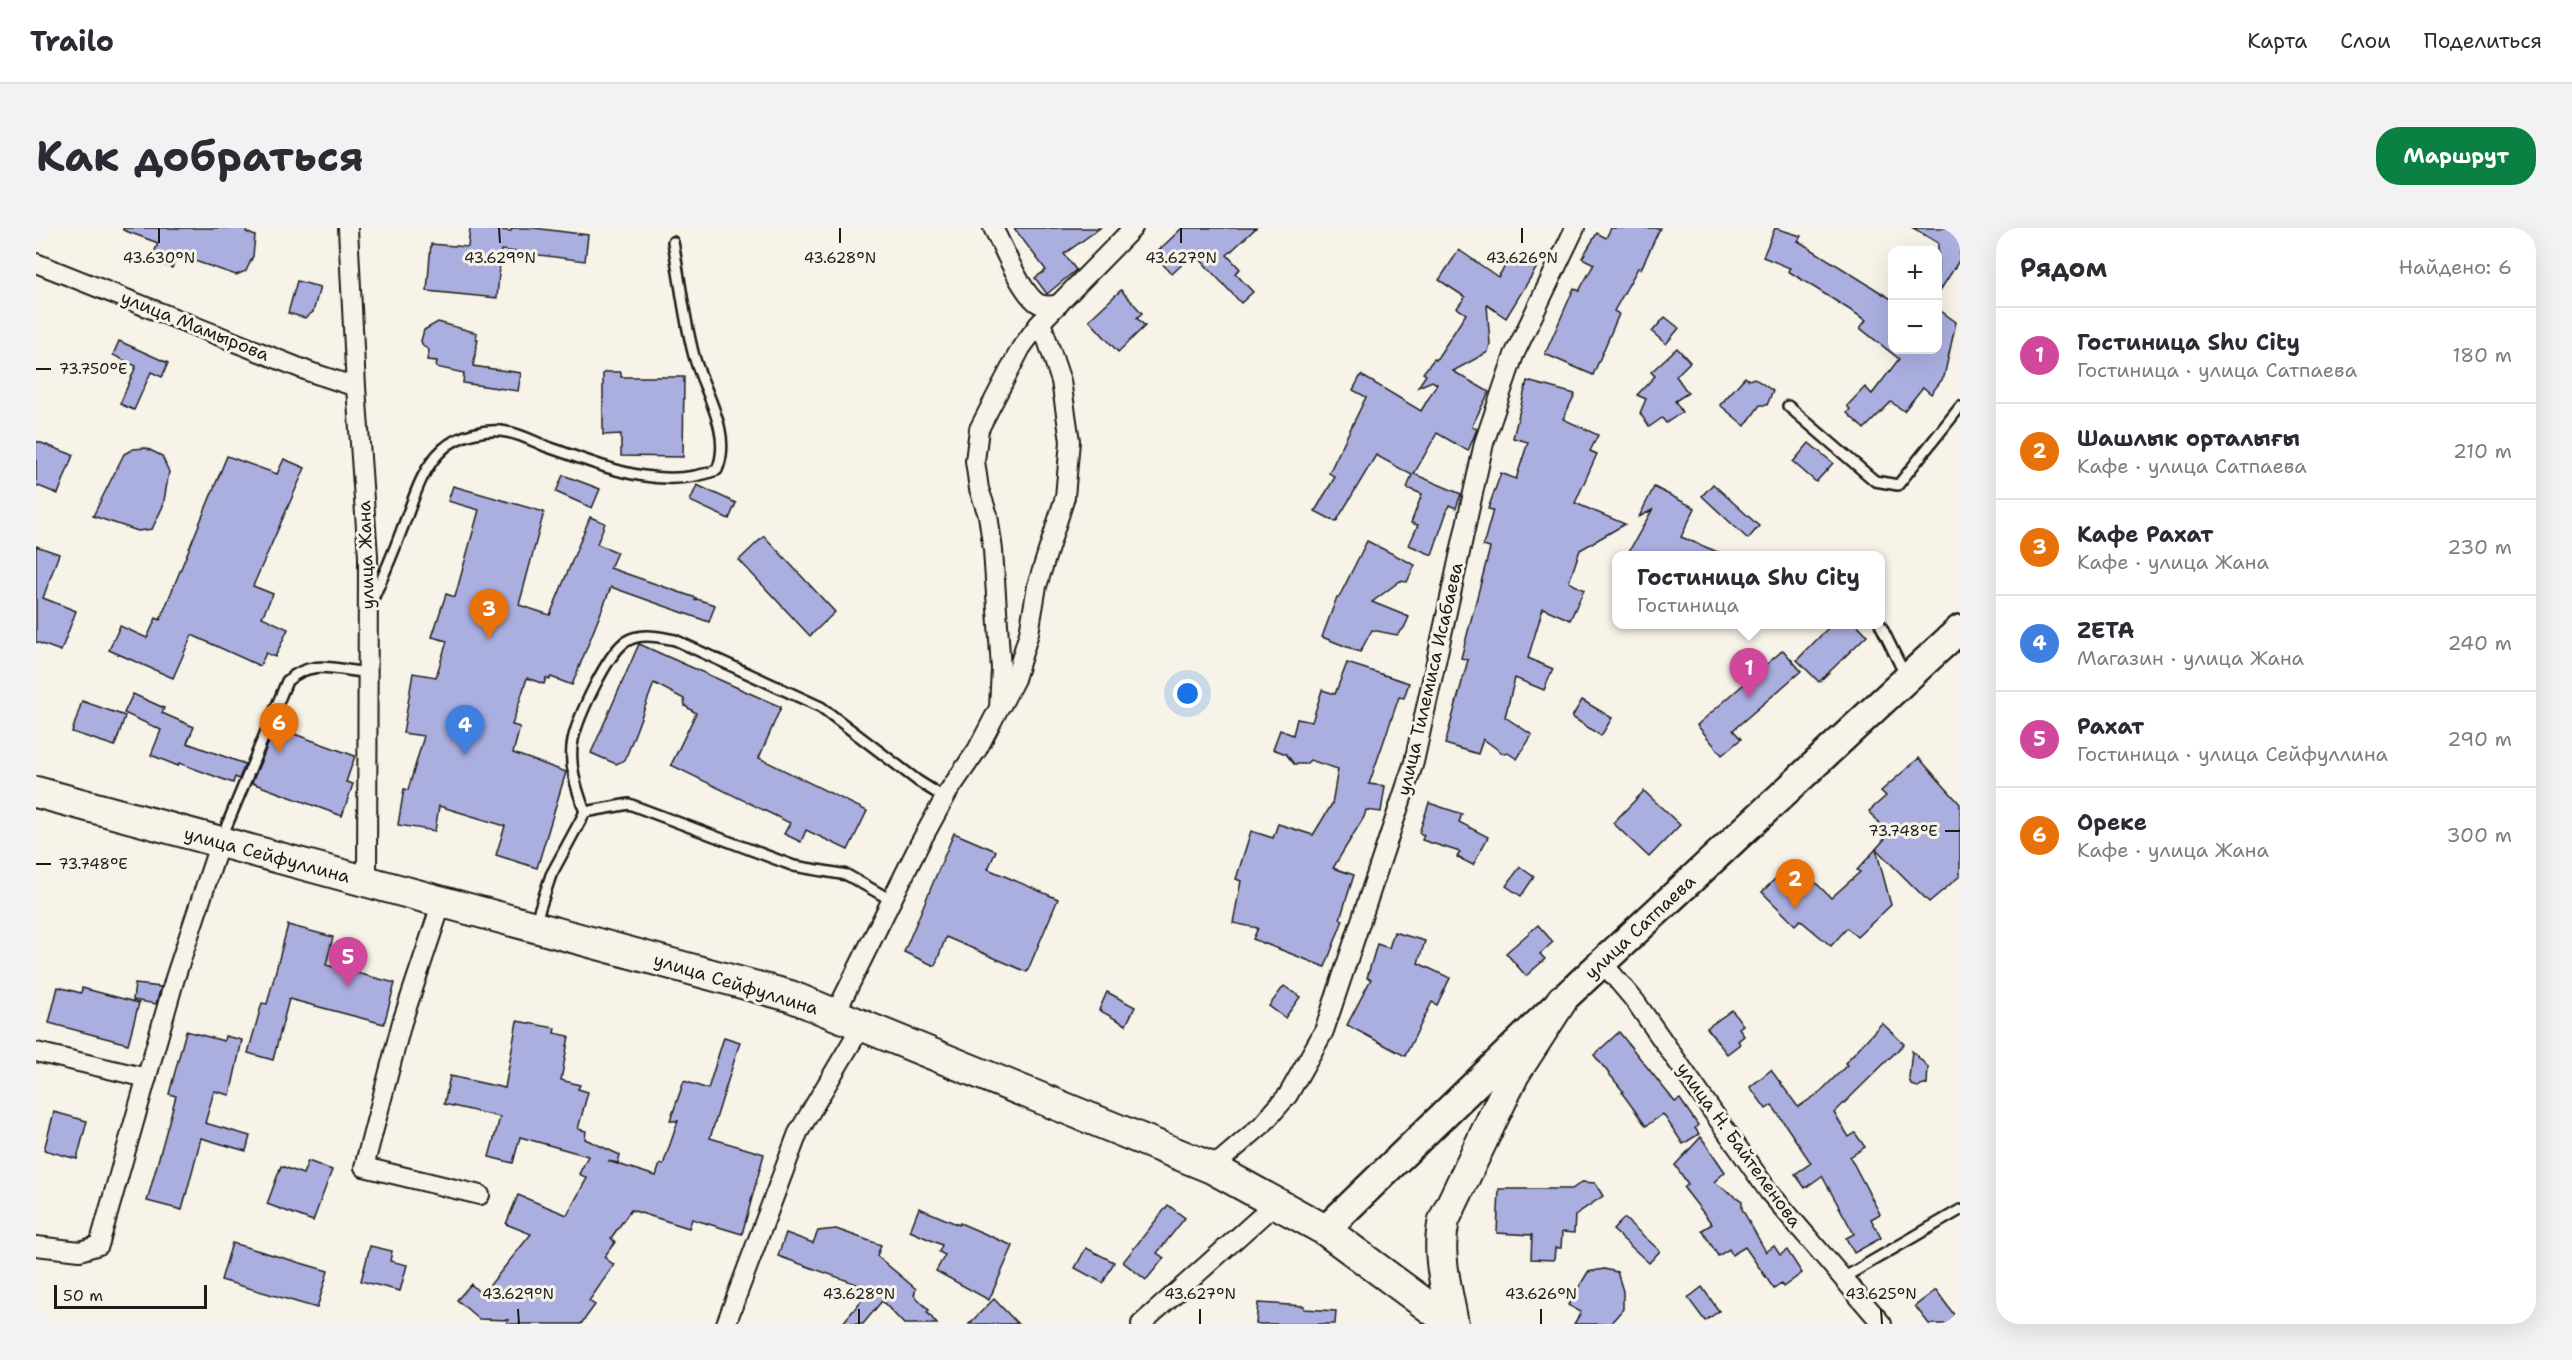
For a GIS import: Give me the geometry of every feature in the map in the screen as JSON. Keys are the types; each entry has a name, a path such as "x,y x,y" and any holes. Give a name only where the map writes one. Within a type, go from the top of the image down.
{"main road":[{"name":"улица Сейфуллина","path":"36,792 790,996 1212,1168 1324,1230 1452,1324"},
{"path":"1452,1324 1441,1255 1440,1238 1444,1221 1514,1074 1562,1000"}],"street":[{"name":"улица Жана","path":"348,228 368,556 367,883"},
{"path":"993,228 1023,285 1037,303 1049,306 1059,304"},
{"path":"999,708 1001,669 993,550 988,515 979,489 975,461 979,429 1021,348 1041,322 1134,228"},
{"name":"улица Тилемиса Исабаева","path":"1212,1168 1262,1125 1288,1095 1324,1030 1413,762 1484,443 1514,355 1575,228"},
{"name":"улица Мамырова","path":"36,263 310,372 356,387"},
{"path":"834,1014 945,798 977,750 1015,679 1029,633 1037,586 1065,497 1070,441 1061,381 1041,322"},
{"name":"улица Сатпаева","path":"1324,1230 1602,962 1960,629"},
{"path":"36,1246 81,1251 99,1245 175,978 220,842"},
{"path":"442,902 402,1022 364,1167 480,1195"},
{"name":"улица Н. Байтеленова","path":"1602,962 1635,1001 1769,1192 1882,1324"},
{"path":"726,1324 798,1132 862,1025"},
{"path":"36,1052 147,1078"},
{"path":"1141,1324 1276,1203"}],"lane":[{"path":"368,608 396,547 420,480 443,449 470,433 506,431 611,469 639,476 663,479 697,477 717,470 723,457 721,432 694,355 673,242"},
{"path":"1788,406 1875,481 1890,486 1898,485 1960,407"},
{"path":"1882,629 1907,679"},
{"path":"534,927 551,875 585,813 575,783 573,740 600,674 626,642 649,635 675,640 821,707 918,781 945,798"},
{"path":"220,842 287,681 299,670 310,666 369,674"},
{"path":"585,813 629,804 794,866 847,876 891,900"},
{"path":"1843,1278 1960,1210"}],"building":[{"path":"123,228 248,228 246,232 255,236 253,256 246,271 236,275 177,255 172,268 151,260 158,243 123,230"},
{"path":"470,228 511,231 512,228 534,228 588,235 585,261 501,250 497,298 427,291 431,244 468,247"},
{"path":"1014,228 1100,228 1064,254 1076,270 1047,294 1035,278 1046,270"},
{"path":"1182,228 1256,228 1227,255 1240,269 1235,273 1253,292 1241,303 1194,253 1172,274 1154,255"},
{"path":"1611,228 1660,228 1641,269 1638,268 1614,311 1619,314 1593,375 1545,354 1574,288 1579,291 1594,264 1582,258 1597,233 1606,238"},
{"path":"1775,228 1801,236 1798,241 1888,297 1888,350 1860,328 1866,320 1788,271 1790,268 1763,257"},
{"path":"1913,228 1960,228 1960,259 1942,288 1942,246 1938,246 1938,243"},
{"path":"1459,250 1498,277 1513,254 1537,267 1506,318 1487,305 1490,344 1488,352 1453,371 1489,392 1472,426 1477,429 1468,451 1437,433 1414,474 1461,494 1456,508 1449,505 1432,555 1409,545 1418,525 1411,523 1422,494 1407,488 1412,475 1376,455 1336,522 1315,511 1335,477 1329,473 1366,397 1353,390 1361,375 1421,411 1437,384 1432,381 1418,387 1426,375 1423,373 1434,359 1436,360 1466,314 1457,308 1465,297 1439,280"},
{"path":"297,281 320,287 313,312 305,318 288,313"},
{"path":"1121,290 1142,313 1137,318 1145,326 1118,352 1089,320"},
{"path":"1942,312 1956,322 1944,377 1931,394 1923,387 1904,411 1891,402 1864,429 1847,413 1850,409 1847,406 1865,387 1872,394 1899,359 1893,354 1942,354"},
{"path":"1665,317 1679,328 1666,344 1652,332"},
{"path":"438,322 477,333 473,366 521,373 518,391 463,383 464,373 436,367 437,361 427,360 429,350 423,346 421,341 424,330"},
{"path":"119,341 168,363 162,377 151,372 134,410 120,404 136,366 113,355"},
{"path":"1677,348 1690,362 1676,376 1688,393 1675,401 1682,412 1666,423 1662,418 1649,427 1640,413 1646,399 1637,395 1655,376 1651,372"},
{"path":"621,372 621,377 684,377 683,457 621,456 621,434 603,435 603,374"},
{"path":"1745,377 1749,380 1754,378 1773,391 1767,405 1760,405 1745,426 1720,405"},
{"path":"1527,381 1575,394 1563,419 1598,435 1590,451 1597,454 1575,503 1625,524 1580,550 1569,582 1584,590 1570,620 1543,608 1528,658 1553,669 1544,690 1515,678 1505,717 1532,735 1517,759 1508,753 1504,754 1483,739 1478,754 1445,744 1468,660 1461,658 1490,548 1483,546 1493,510 1488,509 1501,473 1516,479 1528,442 1513,438"},
{"path":"36,441 73,455 58,494 36,485"},
{"path":"1809,443 1833,463 1816,482 1793,462"},
{"path":"146,448 162,456 169,472 163,506 152,529 138,531 93,516 124,454 133,449"},
{"path":"227,456 277,474 284,459 305,468 253,586 273,594 262,617 288,629 275,657 266,653 260,666 192,635 173,678 109,650 120,626 147,638 156,618 160,620"},
{"path":"563,475 600,489 592,508 556,492"},
{"path":"1713,484 1759,526 1748,539 1702,496"},
{"path":"697,485 736,503 729,519 690,501"},
{"path":"453,486 544,512 519,605 550,615 590,517 605,523 597,544 617,552 610,568 696,598 695,600 715,605 709,622 611,587 572,685 551,677 546,678 544,684 527,678 512,725 520,727 513,753 566,772 537,868 496,855 505,826 439,806 435,831 398,825 404,789 408,790 424,736 403,733 413,673 436,677 447,641 432,637 446,594 455,597 479,510 448,501"},
{"path":"1654,487 1695,508 1681,537 1715,551 1629,551 1652,510 1639,517"},
{"path":"764,536 835,612 810,636 739,560"},
{"path":"1367,541 1415,565 1407,582 1400,581 1372,602 1409,617 1404,628 1397,635 1372,630 1360,652 1322,637 1337,597"},
{"path":"36,546 59,554 43,598 76,611 61,651 36,642"},
{"path":"1827,629 1862,629 1867,635 1819,682 1797,660"},
{"path":"639,644 781,707 759,758 867,811 848,850 806,830 801,842 784,834 790,823 671,765 696,713 685,706 684,699 654,683 625,760 616,764 591,753"},
{"path":"1783,650 1801,671 1733,730 1741,739 1722,755 1697,725"},
{"path":"1347,663 1409,683 1404,698 1399,697 1369,784 1385,786 1381,812 1366,810 1333,868 1354,875 1340,919 1343,920 1325,967 1253,939 1258,928 1233,923 1241,881 1236,879 1251,831 1273,838 1278,824 1313,835 1332,804 1338,769 1310,760 1306,764 1294,764 1286,754 1273,749 1280,730 1293,735 1297,719 1312,722 1322,690 1335,694"},
{"path":"133,694 164,708 162,713 194,727 187,743 245,764 239,779 235,777 233,783 151,755 161,730 124,713"},
{"path":"1582,700 1612,718 1601,736 1572,717"},
{"path":"82,701 125,716 115,746 72,732"},
{"path":"275,727 355,756 346,782 353,784 342,816 252,783"},
{"path":"1919,758 1960,804 1960,876 1929,902 1876,849 1889,834 1869,811 1886,796 1881,791"},
{"path":"1644,791 1680,825 1649,857 1613,823"},
{"path":"1429,803 1462,814 1459,822 1488,837 1473,865 1457,857 1460,852 1422,840 1424,835 1419,833"},
{"path":"954,833 996,851 988,869 1058,899 1027,972 946,937 935,966 904,952"},
{"path":"1876,849 1891,905 1857,937 1847,928 1831,946 1800,920 1795,925 1762,892 1782,872 1788,878 1799,866 1831,898 1860,872 1857,870"},
{"path":"1520,867 1534,877 1521,896 1506,886"},
{"path":"288,925 333,937 326,965 395,983 384,1024 289,999 273,1060 248,1053 262,1003 267,1004"},
{"path":"1538,925 1553,942 1540,954 1545,959 1526,976 1506,953"},
{"path":"1394,932 1425,941 1418,963 1450,978 1437,1005 1432,1002 1405,1056 1347,1025 1371,979 1367,978 1377,944 1389,948"},
{"path":"135,984 161,987 156,1004 133,1000"},
{"path":"1284,986 1300,997 1285,1018 1269,1006"},
{"path":"58,987 81,993 82,988 139,1003 128,1044 49,1023"},
{"path":"1107,992 1135,1007 1126,1025 1099,1010"},
{"path":"1732,1010 1743,1025 1739,1028 1744,1036 1738,1041 1740,1044 1727,1054 1707,1028"},
{"path":"517,1021 555,1028 554,1033 569,1036 561,1080 580,1085 578,1089 588,1092 578,1129 586,1131 585,1139 620,1155 618,1163 608,1161 656,1176 660,1164 663,1165 678,1121 670,1121 684,1081 708,1089 724,1037 740,1042 710,1138 764,1154 742,1234 692,1219 689,1228 631,1210 611,1238 615,1242 604,1257 614,1265 589,1301 595,1305 581,1324 506,1324 509,1320 479,1319 457,1300 471,1284 482,1295 531,1234 506,1224 518,1195 567,1215 587,1178 579,1174 588,1156 520,1137 513,1163 489,1157 500,1117 444,1104 450,1076 505,1088"},
{"path":"1882,1023 1904,1044 1834,1113 1849,1137 1855,1133 1865,1147 1850,1157 1880,1214 1871,1219 1881,1238 1854,1253 1846,1238 1854,1234 1822,1176 1805,1188 1795,1174 1811,1163 1772,1105 1766,1109 1750,1087 1771,1070 1798,1107 1819,1093 1847,1065 1845,1063"},
{"path":"186,1031 224,1041 225,1036 242,1040 230,1095 214,1091 205,1123 250,1136 246,1151 201,1138 182,1210 147,1201 176,1096 169,1094"},
{"path":"1619,1032 1675,1102 1680,1099 1698,1125 1695,1128 1699,1134 1683,1144 1663,1114 1646,1126 1622,1093 1623,1091 1594,1055"},
{"path":"1912,1051 1928,1067 1927,1084 1918,1087 1911,1085 1909,1078"},
{"path":"54,1112 87,1121 77,1159 44,1150"},
{"path":"1701,1137 1725,1172 1714,1182 1742,1201 1742,1209 1766,1252 1774,1246 1780,1255 1787,1250 1802,1273 1783,1287 1781,1284 1774,1289 1745,1247 1732,1255 1729,1249 1718,1256 1702,1230 1712,1224 1684,1188 1688,1184 1675,1165"},
{"path":"308,1161 332,1170 313,1221 267,1204 281,1166 303,1174"},
{"path":"1582,1182 1595,1183 1603,1196 1575,1215 1574,1233 1562,1232 1561,1248 1555,1248 1554,1260 1531,1259 1532,1235 1497,1233 1499,1189 1572,1189"},
{"path":"1168,1205 1185,1218 1157,1253 1164,1258 1146,1280 1123,1262"},
{"path":"919,1208 1013,1246 989,1300 936,1271 945,1255 939,1252 942,1245 910,1231"},
{"path":"1624,1218 1660,1251 1649,1263 1613,1230"},
{"path":"836,1229 881,1245 877,1256 916,1289 914,1295 929,1310 927,1312 937,1324 904,1324 882,1301 863,1324 842,1324 871,1289 778,1256 786,1233 813,1243 818,1231"},
{"path":"232,1243 328,1271 317,1308 221,1280"},
{"path":"370,1246 392,1251 390,1261 407,1265 400,1291 361,1281"},
{"path":"1086,1248 1114,1262 1103,1283 1075,1268"},
{"path":"1604,1269 1617,1272 1623,1291 1623,1309 1610,1324 1574,1324 1581,1312 1568,1305 1588,1272"},
{"path":"1702,1287 1719,1311 1705,1321 1688,1298"},
{"path":"1936,1290 1960,1324 1929,1324 1915,1306"},
{"path":"994,1299 1018,1324 969,1324"},
{"path":"1258,1303 1336,1311 1335,1324 1256,1324"}],"place":[{"name":"Кафе Рахат","path":"489,639"},
{"name":"Гостиница Shu City","path":"1749,698"},
{"name":"Ореке","path":"279,753"},
{"name":"ZETA","path":"465,755"},
{"name":"Шашлык орталығы","path":"1795,909"},
{"name":"Рахат","path":"348,987"}]}
